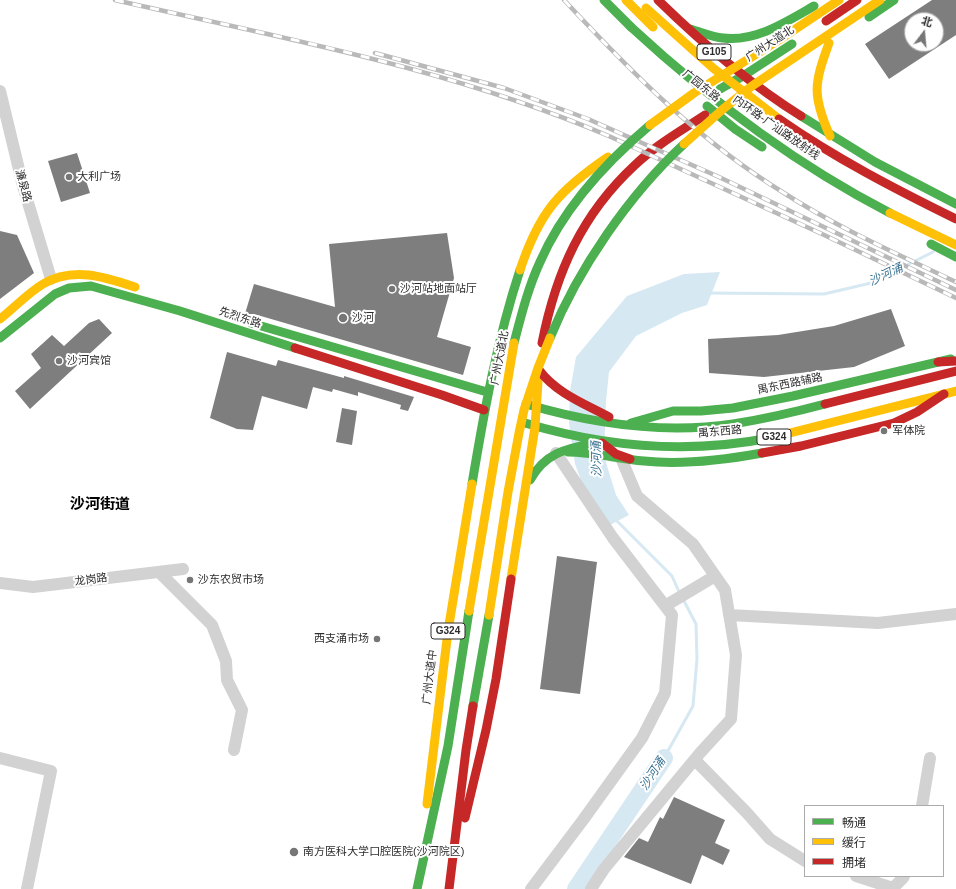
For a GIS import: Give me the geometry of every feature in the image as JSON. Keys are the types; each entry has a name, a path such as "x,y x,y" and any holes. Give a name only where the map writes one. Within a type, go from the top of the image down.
{"main road":[{"name":"内环路-广汕路放射线","path":"604,0 669,63 714,100 759,133 852,192 956,245"},
{"path":"618,0 654,37 696,74 718,90 729,92 754,87"},
{"path":"626,0 662,35"},
{"name":"内环路-广汕路放射线","path":"638,0 666,28 709,65 808,138 882,182 956,219"},
{"path":"658,0 686,27 722,38 733,39 763,33 779,26 826,0"},
{"name":"广州大道北","path":"469,611 516,334 533,278 555,234 578,201 605,167 625,147 655,122 721,76 779,41 839,0"},
{"path":"819,26 857,0"},
{"path":"449,889 466,750 512,468 524,410 534,377 553,330 574,287 594,252 611,227 646,182 681,146 714,116 762,79 880,0"},
{"path":"451,875 491,706 512,584 535,427 543,334 555,287 567,255 588,219 600,204 635,166 658,148 712,110 829,44 894,0"},
{"path":"595,4 625,34"},
{"name":"G105","path":"686,27 743,76"},
{"name":"广州大道北","path":"487,392 497,347 528,247 547,211 558,196 585,172 636,138 743,76 799,39"},
{"path":"829,44 816,78 816,93 821,115 830,136"},
{"path":"695,65 712,78 729,84 754,87"},
{"path":"743,76 754,87 830,136 906,179 956,204"},
{"name":"广园东路","path":"684,88 702,100 735,129 771,153"},
{"path":"702,100 715,95 735,98 744,105"},
{"path":"702,100 726,103 742,111 807,157 848,181 876,197 956,235"},
{"path":"772,125 798,143"},
{"path":"810,150 835,166"},
{"path":"848,173 956,227"},
{"path":"923,240 956,256"},
{"path":"0,319 36,288 51,279 68,274 86,273 146,291"},
{"name":"先烈东路","path":"0,338 55,294 69,288 90,286 228,326 484,410"},
{"name":"先烈东路","path":"228,326 235,318 487,392"},
{"name":"禺东西路辅路","path":"625,424 673,411 701,411 733,408 938,362 956,360"},
{"path":"539,370 548,382 564,393 588,406 599,418 600,423 596,434 600,441 616,454 626,459"},
{"name":"禺东西路","path":"484,410 589,446 600,441 644,446 696,447 763,440 792,433 881,400 903,394 940,375 956,370"},
{"name":"禺东西路","path":"487,392 560,414 599,418 625,424 652,427 700,427 731,424 881,400 903,394 944,394 956,391"},
{"name":"广州大道中","path":"417,889 446,641 463,529 487,392"},
{"path":"526,488 535,469 544,460 556,453 589,446 603,455 651,462 712,460 795,447 899,422 925,408 944,394"},
{"path":"777,399 781,415"},
{"path":"792,433 795,447"},
{"name":"广州大道中","path":"420,871 448,746 469,611"}],"street":[{"name":"濂泉路","path":"0,91 23,186 51,279"},
{"path":"531,889 642,738 665,693 672,615 667,605 613,538 556,453"},
{"path":"591,889 604,869 731,719 736,655 725,590 710,579 693,544 637,496 626,459"},
{"name":"龙岗路","path":"0,583 33,587 183,569"},
{"path":"159,572 212,625 226,661 227,680 242,710 234,750"},
{"path":"667,605 710,579"},
{"path":"729,615 878,623 956,614"},
{"path":"0,758 51,772 27,889"},
{"path":"922,805 930,758"},
{"path":"695,760 747,813 770,839 804,860"},
{"path":"859,877 893,888 904,877"}],"water":[{"path":"720,272 707,305 682,313 636,336 609,372 606,401 604,456 616,495 629,515 610,525 582,483 575,464 569,423 570,391 576,357 627,296 684,274"}],"building":[{"path":"932,0 956,0 956,35 944,43 944,12 914,12"},
{"path":"904,18 904,52 930,52 889,79 865,44"},
{"name":"大利广场","path":"77,153 90,193 61,202 48,161"},
{"path":"0,231 17,235 34,273 0,299"},
{"name":"沙河","path":"447,233 454,278 437,337 471,347 463,375 254,314 248,314 244,317 254,284 335,307 329,244"},
{"path":"891,309 905,346 854,367 764,377 709,373 708,339 778,335 834,326"},
{"name":"沙河宾馆","path":"99,319 112,333 30,409 15,391 41,368 31,354 52,335 64,346 89,323"},
{"path":"227,352 276,366 278,360 344,378 344,376 414,397 408,411 400,409 401,405 358,392 358,396 333,389 332,392 313,387 307,409 262,396 253,430 237,429 210,418"},
{"path":"342,408 357,411 352,445 336,442"},
{"path":"557,556 597,562 580,694 540,689"},
{"path":"674,797 725,820 715,843 730,850 723,865 702,855 691,884 624,857 639,838 648,842 660,817 663,819"}],"waterway":[{"name":"沙河涌","path":"708,293 824,294 871,283 933,252"},
{"name":"沙河涌","path":"615,519 672,576 680,594"},
{"name":"沙河涌","path":"664,758 693,706 697,659 696,624 683,599"},
{"name":"沙河涌","path":"576,889 664,758"}],"railway":[{"path":"115,0 366,57 490,92 551,113 611,137 822,234 956,298"},
{"path":"564,0 615,54 667,104 723,151 784,193 826,218 956,282"},
{"path":"375,53 504,88 588,119 719,177 956,290"}],"traffic: fast":[{"path":"604,0 631,27"},
{"path":"869,17 894,0"},
{"path":"690,29 711,36 723,38 747,37 770,30 814,6"},
{"path":"631,27 691,80 754,129 821,174 890,213"},
{"path":"720,89 792,44"},
{"path":"707,106 735,129 762,147"},
{"path":"801,116 875,162 956,204"},
{"path":"514,343 532,282 540,262 561,223 587,187 617,155 650,125"},
{"path":"550,338 575,286 607,234 644,186 684,144"},
{"path":"931,244 956,257"},
{"path":"472,484 486,403 498,349 520,270"},
{"path":"0,338 55,294 69,288 91,286 180,311 295,348"},
{"path":"251,323 487,392"},
{"path":"631,423 673,411 701,411 733,408 793,396 951,359"},
{"path":"526,404 603,422 681,428 733,424 825,404"},
{"path":"525,423 586,438 647,446 708,446 770,438"},
{"path":"530,480 542,464 549,458 565,450 594,443"},
{"path":"568,452 658,462 718,460 762,453"},
{"path":"417,889 448,746 469,611"},
{"path":"473,706 489,615"}],"traffic: slow":[{"path":"626,0 653,27"},
{"path":"650,125 694,93 782,38 839,0"},
{"path":"684,144 723,109 752,86 880,0"},
{"path":"646,8 713,68 779,119"},
{"path":"829,43 820,69 817,90 820,110 830,136"},
{"path":"520,270 535,233 552,205 576,181 608,157"},
{"path":"890,213 956,245"},
{"path":"0,319 37,288 54,279 66,275 77,274 101,277 135,287"},
{"path":"489,615 508,492 524,410 550,338"},
{"path":"469,611 514,343"},
{"path":"511,579 535,427 538,382"},
{"path":"770,438 956,391"},
{"path":"427,804 448,631 472,484"}],"traffic: jam":[{"path":"658,0 691,32 726,62 762,90 801,116"},
{"path":"826,21 857,0"},
{"path":"542,343 555,292 564,268 586,224 600,204 616,184 651,151 705,115"},
{"path":"779,119 822,147 866,172 956,219"},
{"path":"295,348 484,410"},
{"path":"938,362 956,361"},
{"path":"539,370 562,392 609,417"},
{"path":"825,404 956,371"},
{"path":"762,453 801,446 894,423 917,412 944,394"},
{"path":"602,443 616,454 630,459"},
{"path":"465,818 486,730 496,679 511,579"},
{"path":"449,889 466,750 473,706"}],"place":[{"name":"大利广场","path":"69,177"},
{"name":"沙河站地面站厅","path":"392,289"},
{"name":"沙河","path":"343,318"},
{"name":"沙河宾馆","path":"59,361"},
{"name":"军体院","path":"884,431"},
{"name":"沙东农贸市场","path":"190,580"},
{"name":"西支涌市场","path":"377,639"},
{"name":"南方医科大学口腔医院(沙河院区)","path":"294,852"}],"district":[{"name":"沙河街道","path":"100,505"}]}
